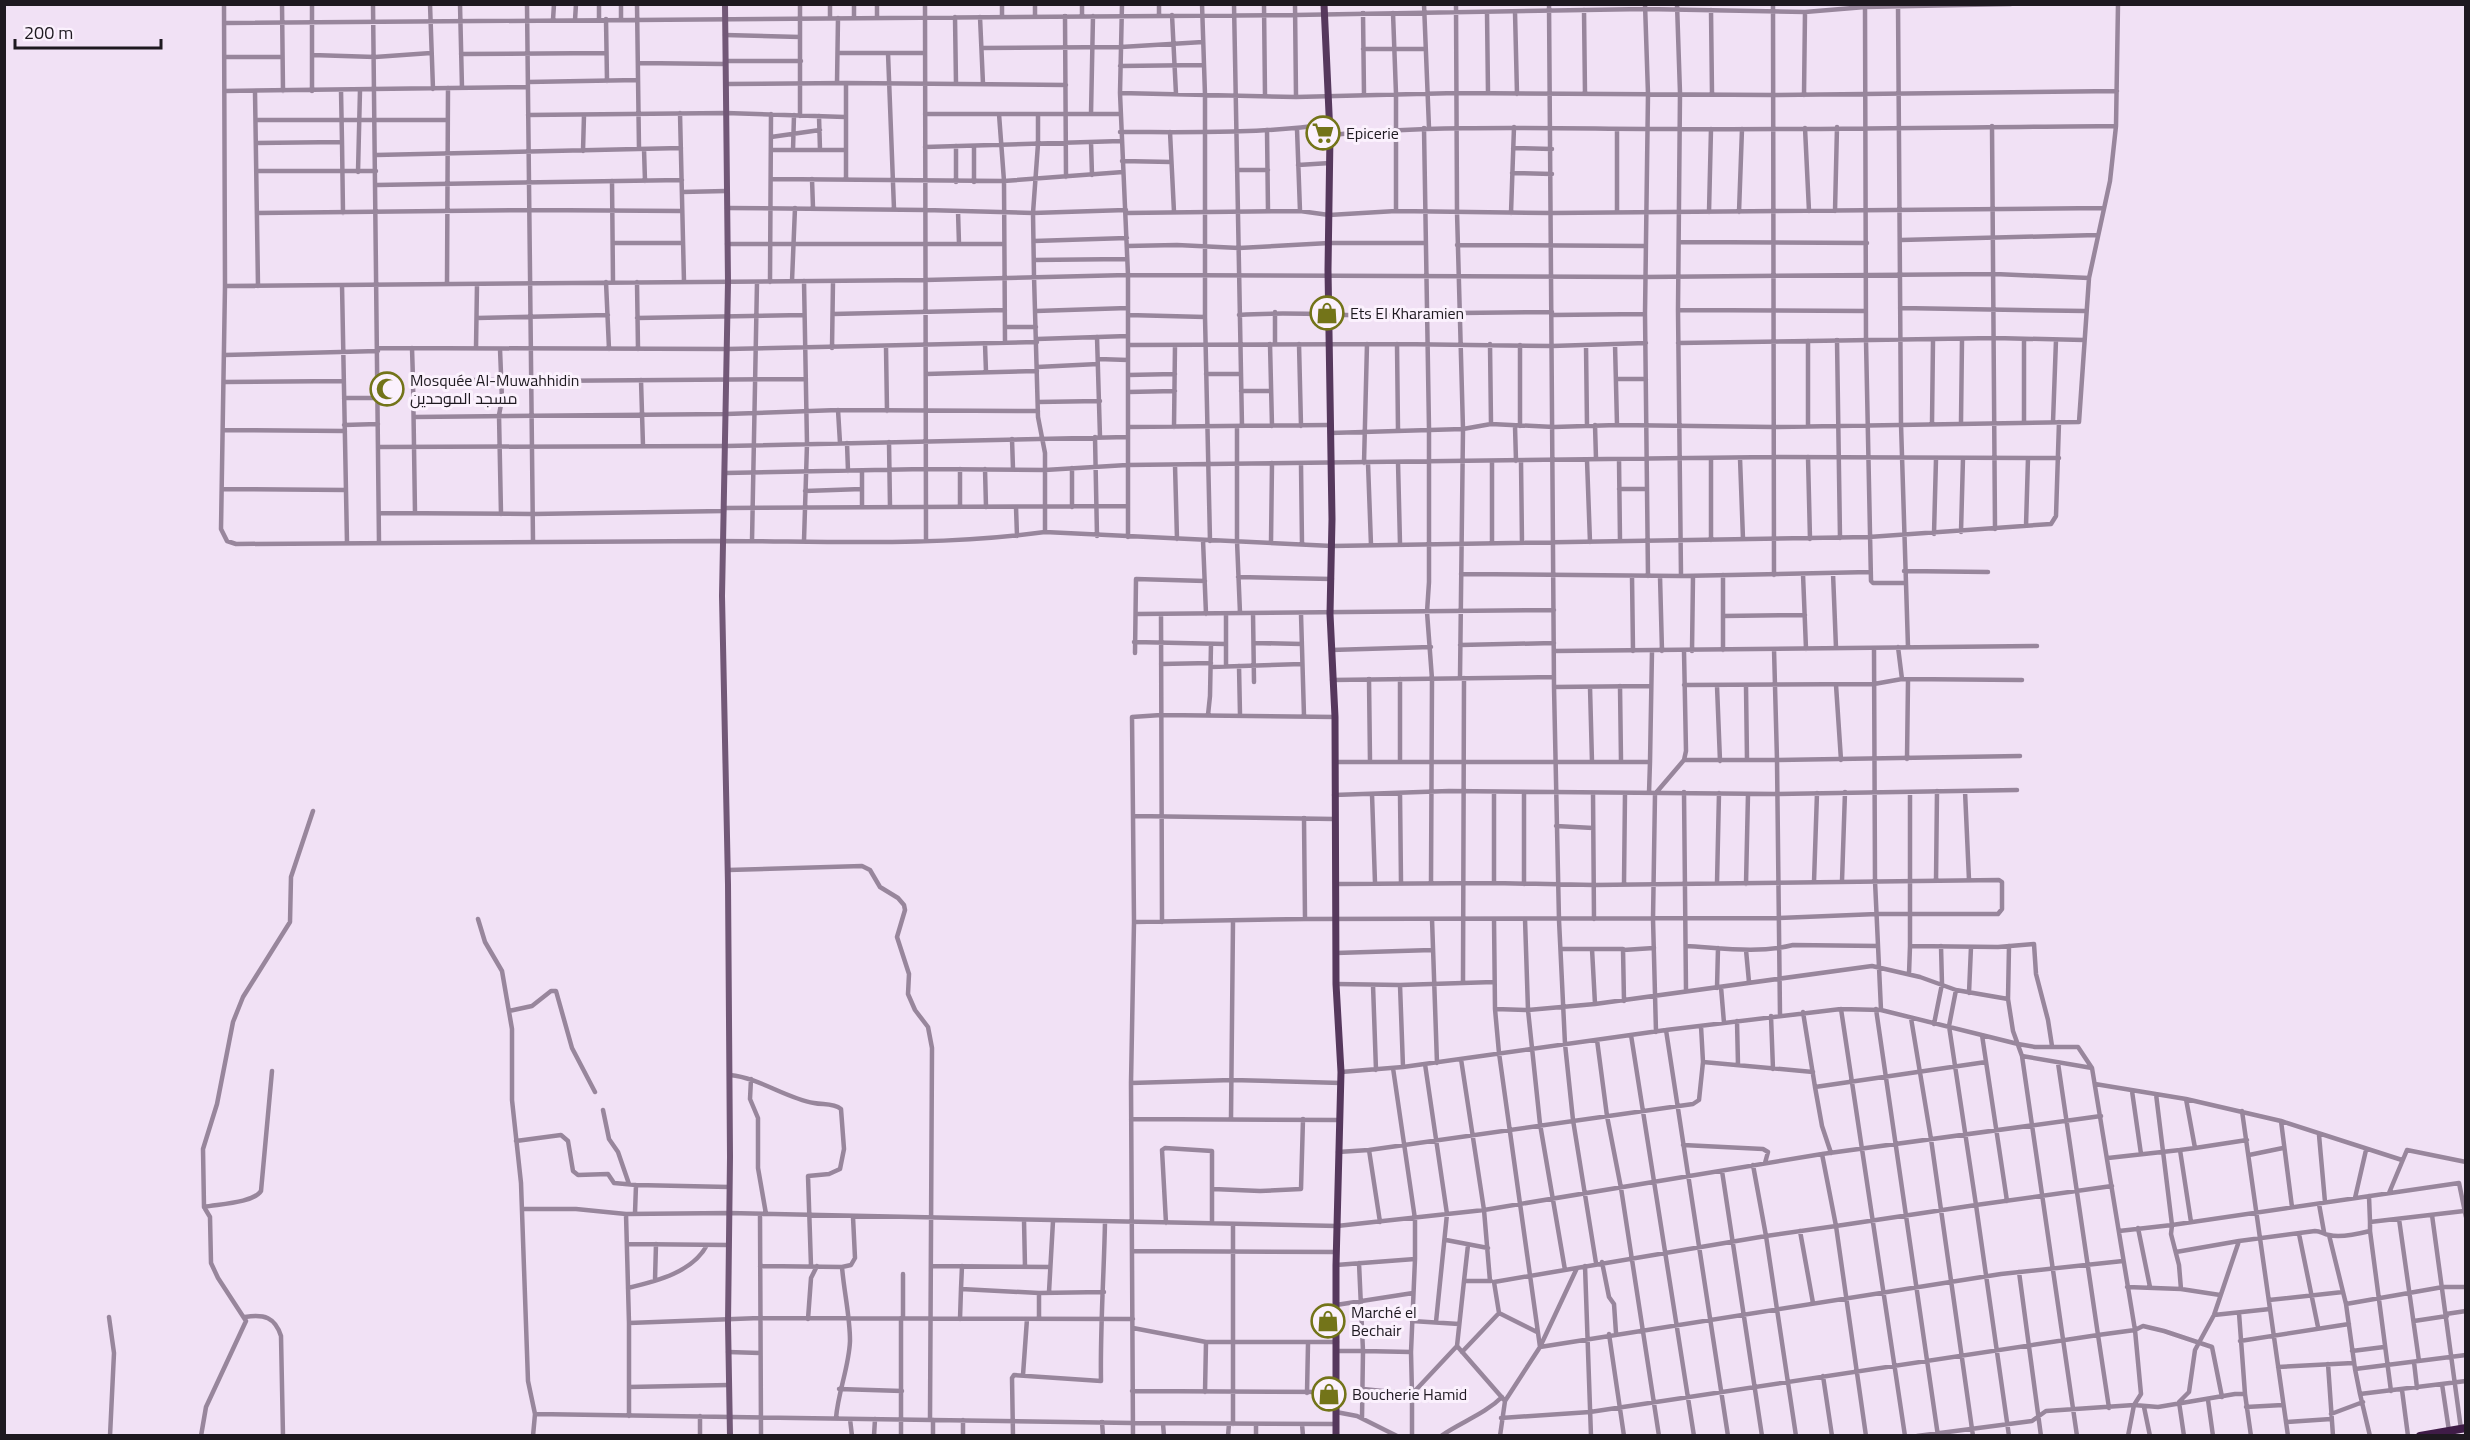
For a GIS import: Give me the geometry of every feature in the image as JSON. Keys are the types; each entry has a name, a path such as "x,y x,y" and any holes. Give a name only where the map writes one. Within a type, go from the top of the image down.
{"highway":[{"path":"2420,1436 2463,1429"}],"main road":[{"path":"1324,4 1330,135 1332,546 1330,614 1335,717 1336,984 1341,1072 1336,1252 1336,1436"}],"street":[{"path":"224,4 225,286 221,529 224,538 230,543 926,542 1045,532 1332,546 1773,540 1934,534 2049,524 2055,519 2059,422"},
{"path":"282,4 283,91"},
{"path":"312,4 312,91"},
{"path":"373,4 379,543"},
{"path":"430,4 433,88"},
{"path":"460,4 462,88"},
{"path":"526,4 533,541"},
{"path":"554,4 554,20"},
{"path":"575,20 576,4"},
{"path":"598,20 599,4"},
{"path":"621,4 621,19"},
{"path":"637,4 638,114 645,181"},
{"path":"725,4 728,316 724,510 724,756 728,870 730,1075 728,1245 730,1436"},
{"path":"800,4 800,116"},
{"path":"830,4 830,18"},
{"path":"854,4 854,18"},
{"path":"877,4 877,18"},
{"path":"925,4 926,542"},
{"path":"1002,4 1002,17"},
{"path":"1035,4 1035,16"},
{"path":"1082,4 1082,16"},
{"path":"1122,4 1120,132 1128,275 1128,537"},
{"path":"1159,4 1159,15"},
{"path":"1202,4 1210,541"},
{"path":"1234,4 1241,391 1237,541 1240,614"},
{"path":"1264,4 1265,96"},
{"path":"1295,4 1296,97"},
{"path":"1424,4 1428,93 1424,243 1429,428 1426,612 1431,647 1432,679 1431,883"},
{"path":"1456,4 1457,245 1463,429 1460,611 1463,983"},
{"path":"1549,4 1552,94 1551,277 1555,762 1565,1044 1573,1120 1599,1263 1609,1297 1614,1304 1616,1333"},
{"path":"224,23 1295,15 1515,12 1645,7 1711,10 1773,8 1806,12 1865,6 2011,4"},
{"path":"1128,427 1301,426 1364,431 1463,429 1491,424 1554,427 1617,425 1773,427 1961,422 2076,423 2080,419 2085,311 2089,278 2110,181 2116,126 2118,4"},
{"path":"1898,5 1901,424 1908,647"},
{"path":"1865,6 1866,341 1870,572 1873,583 1905,583"},
{"path":"1645,7 1648,94 1644,277 1648,576"},
{"path":"1677,7 1680,93 1678,343 1681,576"},
{"path":"1773,8 1774,575"},
{"path":"1584,10 1585,94"},
{"path":"1711,10 1712,94"},
{"path":"1487,12 1488,93"},
{"path":"1515,12 1517,94"},
{"path":"1804,94 1806,12"},
{"path":"1363,13 1364,95"},
{"path":"1393,13 1396,211"},
{"path":"1172,15 1176,94"},
{"path":"1065,16 1065,177"},
{"path":"1091,114 1092,16"},
{"path":"955,17 956,84"},
{"path":"980,17 983,84"},
{"path":"837,83 838,18"},
{"path":"606,19 607,81"},
{"path":"725,36 801,37"},
{"path":"982,48 1093,47 1203,42"},
{"path":"1363,49 1426,49"},
{"path":"838,53 925,52"},
{"path":"312,55 375,57 431,53"},
{"path":"461,54 606,53"},
{"path":"888,53 894,209"},
{"path":"225,57 282,57"},
{"path":"638,63 801,61"},
{"path":"1120,66 1204,65"},
{"path":"225,91 462,88 638,80"},
{"path":"726,84 801,82 1066,85"},
{"path":"846,83 846,179"},
{"path":"447,284 448,88"},
{"path":"342,90 343,213"},
{"path":"358,172 360,90"},
{"path":"1120,93 1296,97 1428,93 1773,95 2117,91"},
{"path":"255,92 258,286"},
{"path":"680,113 684,282"},
{"path":"528,115 726,113 845,117"},
{"path":"770,282 771,114"},
{"path":"925,114 1121,114"},
{"path":"999,114 1004,181 1005,343"},
{"path":"1038,114 1033,213 1034,276 1038,411 1046,470 1045,532"},
{"path":"583,151 584,115"},
{"path":"793,150 794,115"},
{"path":"819,116 820,150"},
{"path":"256,120 448,120"},
{"path":"1120,132 1236,132 1297,129 1329,124"},
{"path":"1992,126 1995,274 1993,423 1995,529"},
{"path":"1330,135 1396,128 1458,127 1774,129 2116,126"},
{"path":"1511,213 1514,127"},
{"path":"1835,211 1837,127"},
{"path":"1805,128 1809,211"},
{"path":"1297,129 1300,211"},
{"path":"1617,129 1617,212"},
{"path":"1709,212 1711,129"},
{"path":"1739,212 1742,129"},
{"path":"771,137 820,130"},
{"path":"1267,130 1268,211"},
{"path":"1170,132 1174,212"},
{"path":"925,147 1121,141"},
{"path":"256,143 342,142"},
{"path":"1091,142 1092,175"},
{"path":"956,146 956,182"},
{"path":"974,146 974,182"},
{"path":"376,155 681,148"},
{"path":"1513,148 1552,149"},
{"path":"771,150 845,150"},
{"path":"1122,161 1172,162"},
{"path":"1298,165 1330,163"},
{"path":"1237,170 1268,170"},
{"path":"256,171 376,171"},
{"path":"771,179 974,182 1123,172"},
{"path":"1512,173 1552,174"},
{"path":"812,179 813,208"},
{"path":"376,185 682,180"},
{"path":"612,181 613,282"},
{"path":"682,192 726,191"},
{"path":"727,208 1033,213 1300,211 1329,214 1396,211 1680,213 2103,208"},
{"path":"792,281 795,208"},
{"path":"257,213 682,211"},
{"path":"958,211 959,244"},
{"path":"1901,240 2097,235"},
{"path":"1034,241 1127,238"},
{"path":"1680,242 1867,243"},
{"path":"613,243 683,243"},
{"path":"727,243 1004,244"},
{"path":"1127,246 1239,248 1329,243 1424,243"},
{"path":"1457,245 1645,246"},
{"path":"1034,260 1127,259"},
{"path":"225,286 770,282 1128,275 1679,277 1995,274 2089,278"},
{"path":"804,281 807,411 804,541"},
{"path":"832,348 833,281"},
{"path":"606,282 609,349"},
{"path":"637,282 638,349"},
{"path":"752,541 757,282"},
{"path":"476,348 477,284"},
{"path":"342,285 347,543"},
{"path":"1036,311 1128,308"},
{"path":"1900,308 2085,311"},
{"path":"832,314 1005,310"},
{"path":"1678,310 1866,311"},
{"path":"1239,315 1275,312 1400,316 1425,314"},
{"path":"1272,426 1271,391 1275,312"},
{"path":"1460,313 1645,314"},
{"path":"477,318 608,315"},
{"path":"637,318 804,315"},
{"path":"1128,315 1205,317"},
{"path":"1005,327 1036,327"},
{"path":"224,355 412,348 886,347 1128,336"},
{"path":"1097,337 1100,401 1095,467 1097,536"},
{"path":"1678,343 1995,338 2084,340"},
{"path":"2024,339 2024,423"},
{"path":"1837,340 1840,538"},
{"path":"1932,423 1933,340"},
{"path":"1961,422 1962,340"},
{"path":"2053,422 2056,340"},
{"path":"1808,341 1808,426"},
{"path":"1128,345 1490,344 1552,346 1646,343"},
{"path":"985,344 986,372"},
{"path":"1299,344 1301,426"},
{"path":"1366,344 1364,431 1371,545"},
{"path":"1397,344 1398,430"},
{"path":"1490,344 1491,424"},
{"path":"1615,344 1617,425"},
{"path":"1174,427 1175,345"},
{"path":"1520,345 1518,426 1522,543"},
{"path":"1586,345 1587,426"},
{"path":"886,347 887,411"},
{"path":"412,348 415,513"},
{"path":"500,349 501,514"},
{"path":"926,374 1037,369 1128,360"},
{"path":"1128,375 1175,374"},
{"path":"1206,374 1240,374"},
{"path":"532,381 806,379"},
{"path":"1616,379 1646,379"},
{"path":"413,380 501,380"},
{"path":"641,380 643,446"},
{"path":"224,382 344,381"},
{"path":"1128,392 1175,391"},
{"path":"1241,391 1271,391"},
{"path":"344,398 378,398"},
{"path":"1038,402 1100,401"},
{"path":"838,410 840,443"},
{"path":"415,417 726,414 838,410 1038,411"},
{"path":"224,430 344,428 378,424"},
{"path":"1595,425 1596,459"},
{"path":"378,447 726,446 1128,437"},
{"path":"1012,439 1013,469"},
{"path":"889,442 890,507"},
{"path":"848,443 848,471"},
{"path":"725,473 926,469 1046,470 1127,465 1272,463 1711,460 1773,457 2059,458"},
{"path":"1808,457 1810,539"},
{"path":"1740,458 1743,539"},
{"path":"1961,532 1964,458"},
{"path":"2026,526 2028,458"},
{"path":"1618,459 1620,542"},
{"path":"1934,534 1936,459"},
{"path":"1587,460 1590,542"},
{"path":"1711,460 1711,540"},
{"path":"1492,461 1492,543"},
{"path":"1398,462 1400,544"},
{"path":"1271,543 1272,463"},
{"path":"1301,464 1302,544"},
{"path":"1175,465 1177,539"},
{"path":"1072,468 1072,507"},
{"path":"960,469 960,507"},
{"path":"985,469 986,507"},
{"path":"862,471 862,507"},
{"path":"222,489 346,490"},
{"path":"805,491 862,489"},
{"path":"1619,489 1647,489"},
{"path":"379,513 533,514 753,508 1128,506"},
{"path":"1016,507 1017,536"},
{"path":"1203,540 1206,614"},
{"path":"1904,571 1988,572"},
{"path":"1461,574 1693,576 1870,572"},
{"path":"1833,573 1836,648"},
{"path":"1803,574 1806,649"},
{"path":"1723,575 1723,650"},
{"path":"1632,576 1633,651"},
{"path":"1660,576 1662,651"},
{"path":"1692,651 1693,576"},
{"path":"1238,577 1332,579"},
{"path":"1135,653 1136,579 1204,581"},
{"path":"1137,614 1330,614 1554,610"},
{"path":"1226,614 1226,666"},
{"path":"1253,614 1254,682"},
{"path":"1301,614 1304,716"},
{"path":"1161,615 1162,922"},
{"path":"1723,616 1805,615"},
{"path":"1134,642 1226,644"},
{"path":"1254,643 1302,644"},
{"path":"1460,645 1554,643"},
{"path":"1208,715 1210,644"},
{"path":"1554,651 2037,646"},
{"path":"1331,650 1431,647"},
{"path":"1898,647 1905,680 1907,759"},
{"path":"1874,648 1875,881 1880,967 1879,1010 1905,1215 1937,1434"},
{"path":"1774,649 1780,1015"},
{"path":"1652,651 1650,762 1656,1032"},
{"path":"1652,793 1684,760 1687,745 1684,651"},
{"path":"1161,664 1239,666 1302,663"},
{"path":"1239,666 1240,715"},
{"path":"1332,680 1554,677"},
{"path":"1369,679 1370,762"},
{"path":"1400,679 1400,762"},
{"path":"1684,685 1775,686 1874,684 1905,680 2022,680"},
{"path":"1836,685 1840,760"},
{"path":"1620,686 1621,761"},
{"path":"1554,687 1651,686"},
{"path":"1717,686 1720,760"},
{"path":"1746,686 1747,760"},
{"path":"1590,687 1592,762"},
{"path":"1133,1436 1131,1083 1134,922 1131,720 1136,716 1161,715 1335,717"},
{"path":"1684,760 1840,760 2020,756"},
{"path":"1335,762 1650,762"},
{"path":"1334,795 1463,791 1778,794 2017,790"},
{"path":"1936,880 1937,791"},
{"path":"1965,791 1969,880"},
{"path":"1494,792 1494,883"},
{"path":"1524,792 1524,884"},
{"path":"1684,792 1686,991"},
{"path":"1842,881 1845,792"},
{"path":"1910,792 1910,974"},
{"path":"1400,793 1401,883"},
{"path":"1593,793 1594,919"},
{"path":"1624,884 1625,793"},
{"path":"1718,883 1719,793"},
{"path":"1814,882 1817,793"},
{"path":"1372,794 1374,883"},
{"path":"1746,884 1748,794"},
{"path":"201,1436 206,1407 222,1367 246,1325 245,1317 213,1270 210,1252 210,1217 204,1207 203,1149 217,1104 229,1036 243,997 290,922 291,877 313,812"},
{"path":"1133,816 1334,819"},
{"path":"1304,818 1305,920"},
{"path":"1556,826 1593,828"},
{"path":"728,870 862,866 870,870 880,887 904,905 905,910 897,937 909,974 908,994 915,1010 928,1027 932,1048 933,1436"},
{"path":"1134,922 1779,918 1910,913 2001,913 2001,880 1654,885 1336,884"},
{"path":"478,919 485,942 502,971 513,1035 512,1100 522,1209 528,1381 535,1414 533,1436"},
{"path":"1494,919 1495,1009 1499,1053 1540,1347"},
{"path":"1525,919 1528,1010 1540,1124 1565,1270"},
{"path":"1431,920 1437,1062"},
{"path":"1231,1119 1233,921"},
{"path":"1910,946 1971,947 2032,944 2036,974 2049,1020 2052,1046"},
{"path":"1686,946 1746,950 1793,945 1878,946"},
{"path":"1934,1024 1942,984 1941,946"},
{"path":"2009,946 2008,999 2011,1020 2022,1056 2077,1436"},
{"path":"1969,993 1971,947"},
{"path":"1561,949 1654,948"},
{"path":"1718,948 1719,987 1724,1023"},
{"path":"1592,949 1595,1005"},
{"path":"1336,953 1432,950"},
{"path":"1623,950 1624,1001"},
{"path":"1746,950 1749,982"},
{"path":"1495,1009 1528,1010 1595,1005 1780,977 1872,966 1910,974 1956,990 2008,999"},
{"path":"1336,984 1400,985 1494,982"},
{"path":"1373,985 1376,1070"},
{"path":"1400,985 1403,1067"},
{"path":"1956,990 1949,1026 2009,1436"},
{"path":"509,1011 532,1005 551,991 556,991 572,1048 594,1092"},
{"path":"1841,1009 1905,1436"},
{"path":"1341,1072 1403,1067 1771,1016 1841,1009 1879,1010 2018,1044 2078,1047 2092,1068 2135,1330 2141,1394 2134,1405 2128,1436"},
{"path":"1803,1012 1822,1126 1831,1153"},
{"path":"1771,1016 1773,1069"},
{"path":"1911,1018 1931,1139 1973,1436"},
{"path":"1737,1021 1738,1065"},
{"path":"1338,1152 1369,1150 1697,1102 1702,1086 1701,1026"},
{"path":"1666,1030 1728,1436"},
{"path":"1631,1035 1694,1436"},
{"path":"1982,1035 2007,1201"},
{"path":"1597,1040 1607,1116 1621,1188 1659,1436"},
{"path":"2022,1056 2092,1068"},
{"path":"1461,1059 1484,1210 1492,1281 1499,1312 1537,1332"},
{"path":"1703,1062 1813,1072"},
{"path":"1815,1087 1986,1062"},
{"path":"2058,1063 2109,1408"},
{"path":"1425,1064 1447,1214 1436,1322"},
{"path":"1393,1068 1415,1219 1411,1352 1412,1436"},
{"path":"204,1207 249,1200 259,1195 272,1071"},
{"path":"730,1075 752,1079 801,1099 836,1105 841,1109 843,1160 840,1169 829,1174 808,1176 814,1266 808,1319"},
{"path":"752,1079 750,1099 758,1118 758,1168 766,1214"},
{"path":"1131,1083 1232,1080 1341,1083"},
{"path":"2095,1084 2242,1111 2282,1121 2402,1160"},
{"path":"2132,1090 2141,1154"},
{"path":"2156,1094 2161,1152 2181,1289"},
{"path":"2186,1099 2195,1148"},
{"path":"603,1110 610,1142 618,1152 629,1184"},
{"path":"2242,1111 2288,1436"},
{"path":"522,1209 576,1209 626,1214 729,1213 1337,1226 1484,1210 1822,1154 2101,1116"},
{"path":"1131,1119 1339,1120"},
{"path":"1213,1189 1301,1190 1303,1119"},
{"path":"2282,1121 2283,1148 2292,1207"},
{"path":"2319,1134 2322,1203 2326,1234 2346,1304 2354,1366 2370,1436"},
{"path":"516,1141 561,1136 569,1144 575,1174 608,1174 614,1183 729,1187"},
{"path":"2108,1158 2247,1140"},
{"path":"1683,1145 1763,1149 1768,1152 1765,1163"},
{"path":"1166,1223 1163,1148 1210,1149 1213,1153 1212,1223"},
{"path":"2249,1155 2283,1148"},
{"path":"1369,1150 1380,1222"},
{"path":"2180,1150 2191,1222"},
{"path":"2355,1198 2366,1150"},
{"path":"2389,1193 2405,1152 2411,1150 2466,1162"},
{"path":"1822,1154 1848,1298 1866,1436"},
{"path":"1753,1165 1778,1308 1796,1436"},
{"path":"1722,1172 1762,1436"},
{"path":"2119,1231 2462,1183 2466,1217"},
{"path":"635,1213 636,1185"},
{"path":"1464,1281 1492,1281 1530,1276 1766,1236 2112,1186"},
{"path":"2369,1196 2370,1231 2391,1391"},
{"path":"2370,1222 2464,1210"},
{"path":"626,1214 630,1323 629,1416"},
{"path":"760,1214 761,1436"},
{"path":"2432,1215 2463,1429"},
{"path":"760,1266 842,1267 851,1265 854,1261 852,1217"},
{"path":"2398,1218 2414,1321 2417,1388"},
{"path":"1024,1220 1025,1267"},
{"path":"1049,1292 1053,1221"},
{"path":"1013,1436 1012,1378 1014,1375 1101,1381 1105,1222"},
{"path":"1228,1436 1233,1392 1233,1224"},
{"path":"2139,1228 2150,1287"},
{"path":"1800,1231 1813,1303"},
{"path":"2176,1252 2261,1238 2298,1234 2353,1234 2370,1231"},
{"path":"2298,1234 2309,1295 2318,1328"},
{"path":"1446,1240 1488,1248"},
{"path":"2179,1402 2189,1392 2198,1342 2214,1315 2239,1241"},
{"path":"627,1244 728,1245"},
{"path":"655,1280 656,1244"},
{"path":"628,1288 655,1280 692,1264 707,1245"},
{"path":"1412,1394 1457,1346 1468,1245"},
{"path":"1132,1251 1336,1252"},
{"path":"1336,1264 1415,1259"},
{"path":"1540,1347 1608,1334 1950,1282 2123,1261"},
{"path":"1359,1263 1363,1351 1362,1418"},
{"path":"932,1266 1050,1268"},
{"path":"960,1318 962,1266"},
{"path":"1585,1266 1591,1436"},
{"path":"836,1418 850,1343 842,1267"},
{"path":"1441,1436 1451,1428 1504,1399 1540,1347 1576,1268"},
{"path":"2019,1272 2041,1436"},
{"path":"901,1436 903,1274"},
{"path":"2127,1287 2181,1289 2220,1295"},
{"path":"2346,1304 2443,1287 2466,1287"},
{"path":"961,1289 1039,1293 1104,1292"},
{"path":"2269,1300 2343,1292"},
{"path":"1039,1293 1039,1318"},
{"path":"1336,1305 1413,1293"},
{"path":"2214,1315 2270,1309"},
{"path":"2414,1321 2466,1311"},
{"path":"1462,1352 1499,1312"},
{"path":"2239,1313 2246,1407 2251,1436"},
{"path":"245,1317 258,1315 270,1318 278,1327 281,1336 283,1436"},
{"path":"109,1317 114,1353 110,1436"},
{"path":"630,1323 760,1318 1132,1319"},
{"path":"1023,1375 1027,1319"},
{"path":"1412,1321 1459,1324"},
{"path":"2240,1341 2349,1324"},
{"path":"1501,1418 1619,1408 2135,1330 2141,1327 2148,1327 2212,1347 2222,1397"},
{"path":"1133,1328 1206,1342 1308,1344 1337,1342"},
{"path":"1608,1334 1624,1436"},
{"path":"1204,1392 1206,1342"},
{"path":"1307,1393 1308,1344"},
{"path":"1457,1346 1504,1399"},
{"path":"2352,1351 2384,1347"},
{"path":"728,1352 760,1353"},
{"path":"1336,1352 1411,1352"},
{"path":"2278,1367 2328,1364 2387,1365 2466,1354"},
{"path":"2328,1364 2332,1436"},
{"path":"1823,1376 1832,1436"},
{"path":"2360,1395 2466,1381"},
{"path":"2442,1384 2449,1431"},
{"path":"629,1387 729,1385"},
{"path":"840,1389 902,1391"},
{"path":"1363,1389 1412,1394"},
{"path":"2402,1390 2408,1436"},
{"path":"1132,1391 1336,1392"},
{"path":"1917,1436 2038,1418 2046,1411 2074,1411 2134,1405 2166,1406 2179,1402 2245,1395"},
{"path":"1500,1436 1504,1399"},
{"path":"2208,1400 2213,1436"},
{"path":"2179,1402 2184,1436"},
{"path":"2287,1422 2331,1417 2363,1402"},
{"path":"2246,1407 2283,1405"},
{"path":"2144,1407 2150,1436"},
{"path":"1336,1412 1362,1418 1397,1436"},
{"path":"535,1414 1163,1424 1335,1424"},
{"path":"700,1416 700,1436"},
{"path":"850,1419 852,1436"},
{"path":"874,1436 875,1419"},
{"path":"963,1420 963,1436"},
{"path":"1102,1422 1103,1436"},
{"path":"1163,1424 1164,1436"},
{"path":"1256,1424 1256,1436"},
{"path":"1302,1424 1303,1436"},
{"path":"1451,1428 1451,1436"}],"place":[{"name":"Epicerie","path":"1323,133"},
{"name":"Ets El Kharamien","path":"1327,313"},
{"name":"Mosquée Al-Muwahhidin مسجد الموحدين","path":"387,389"},
{"name":"Marché el Bechair","path":"1328,1321"},
{"name":"Boucherie Hamid","path":"1329,1394"}]}
